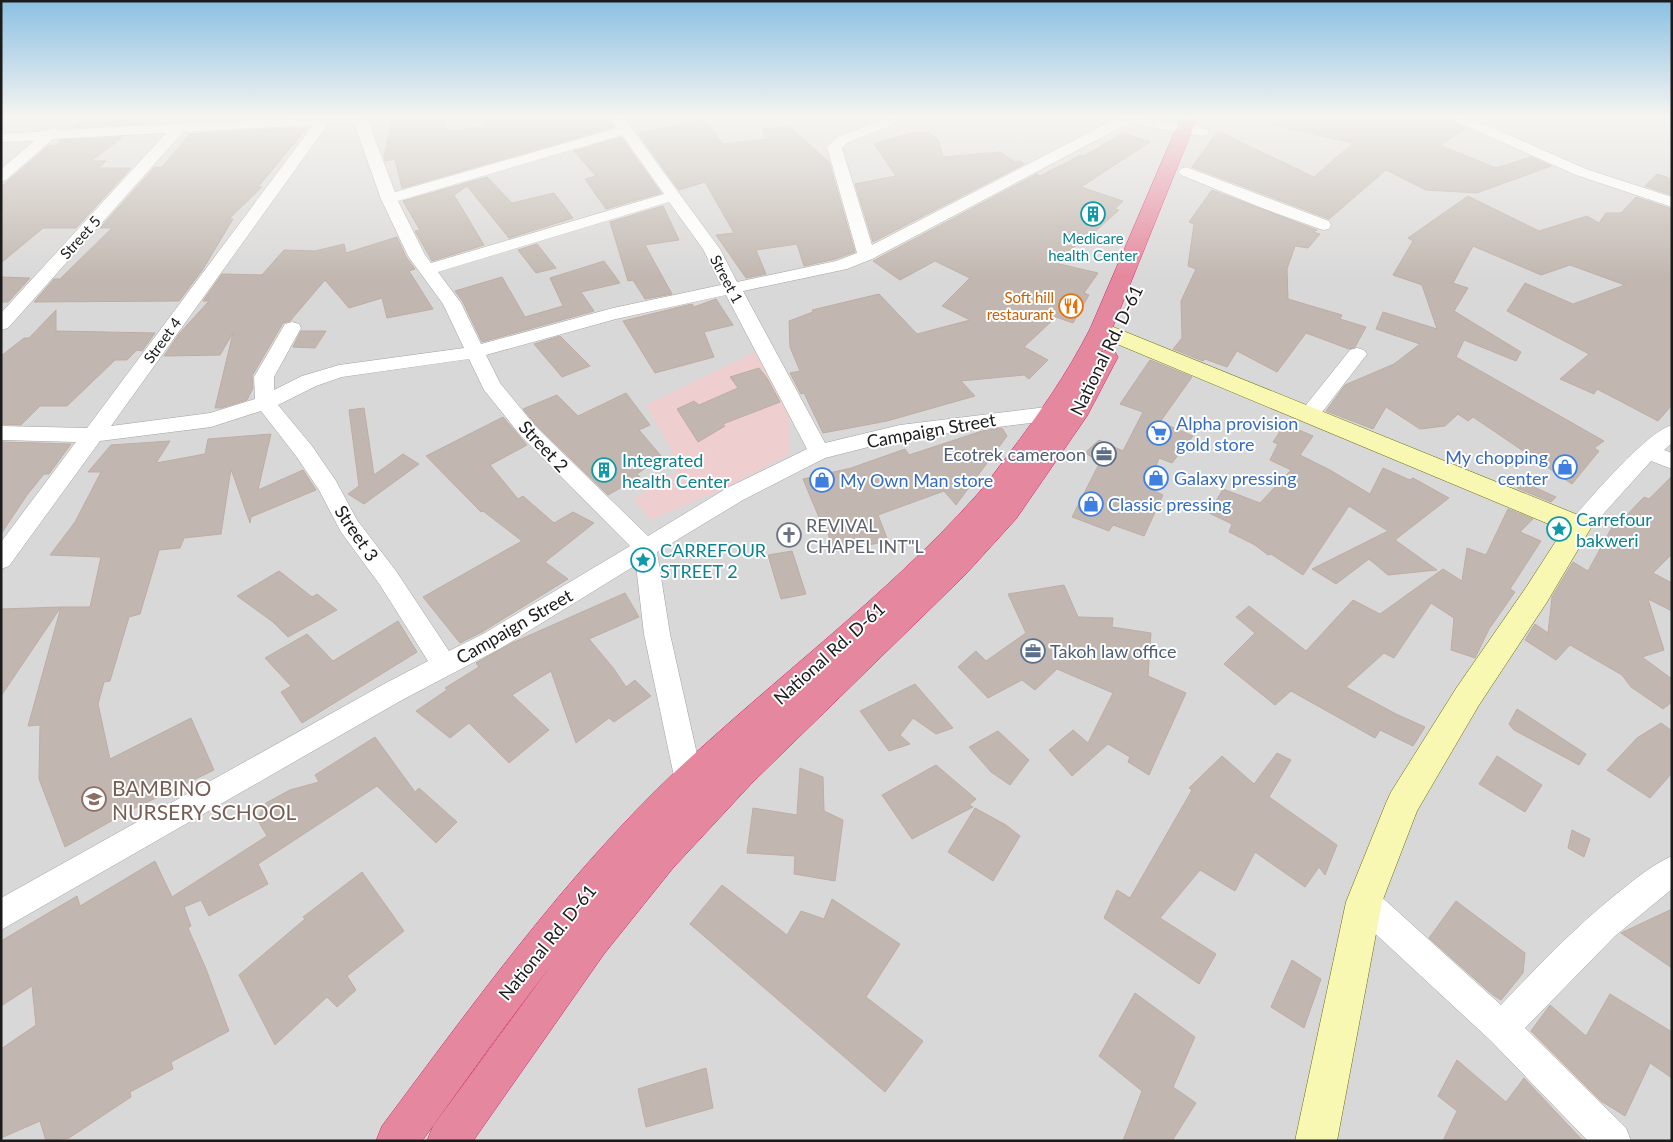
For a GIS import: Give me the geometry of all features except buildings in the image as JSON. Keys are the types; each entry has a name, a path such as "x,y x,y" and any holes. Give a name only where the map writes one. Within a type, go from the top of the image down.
{"highway":[{"name":"National Rd. D-61","path":"1109,333 1176,171"},
{"name":"National Rd. D-61","path":"448,1141 591,941 661,856 741,773 955,566 1007,512 1067,411 1085,361 1109,333 1186,172"},
{"name":"National Rd. D-61","path":"397,1141 480,1026 556,929 620,852 689,780 918,572 985,503 1067,411"}],"street":[{"name":"Street 5","path":"1,324 140,171"},
{"name":"Street 4","path":"1,560 285,171"},
{"name":"Street 2","path":"379,171 389,200 426,270 452,303 491,385 528,431 645,547"},
{"path":"389,200 476,171"},
{"name":"Street 1","path":"655,171 711,249 819,452"},
{"path":"841,171 866,255"},
{"path":"1,433 92,435 212,420 265,402 309,381 338,371 476,352 613,314 731,287 841,265 866,255 1025,171"},
{"path":"1581,171 1672,202"},
{"path":"1186,172 1323,225"},
{"path":"426,270 674,196"},
{"path":"265,402 264,377 292,328"},
{"path":"1109,333 1579,526"},
{"path":"1309,415 1357,354"},
{"name":"Street 3","path":"265,402 304,450 328,487 349,526 388,578 445,666"},
{"name":"Campaign Street","path":"1,915 393,692 492,641 735,494 819,452 900,432 1067,411"},
{"path":"1316,1141 1364,902 1403,803 1468,696 1537,594 1579,526 1648,451 1672,432"},
{"path":"1648,451 1672,462"},
{"path":"645,547 657,634 689,780"},
{"path":"1502,1028 1589,937 1650,886 1672,871"},
{"path":"1364,902 1502,1028 1613,1141"}],"shaded area":[{"path":"1,171 1672,171 1672,1141 1,1141"},
{"path":"757,351 790,411 790,454 727,487 651,520 633,499 676,472 671,449 646,405"}],"place":[{"name":"Medicare health Center","path":"1093,214"},
{"name":"Soft hill restaurant","path":"1071,306"},
{"name":"Alpha provision gold store","path":"1159,433"},
{"name":"Ecotrek cameroon","path":"1104,454"},
{"name":"My chopping center","path":"1565,467"},
{"name":"Integrated health Center","path":"604,470"},
{"name":"Galaxy pressing","path":"1156,478"},
{"name":"My Own Man store","path":"822,480"},
{"name":"Classic pressing","path":"1091,504"},
{"name":"Carrefour bakweri","path":"1559,529"},
{"name":"REVIVAL CHAPEL INT\"L","path":"789,535"},
{"name":"CARREFOUR STREET 2","path":"643,560"},
{"name":"Takoh law office","path":"1033,651"},
{"name":"BAMBINO NURSERY SCHOOL","path":"94,799"}]}
